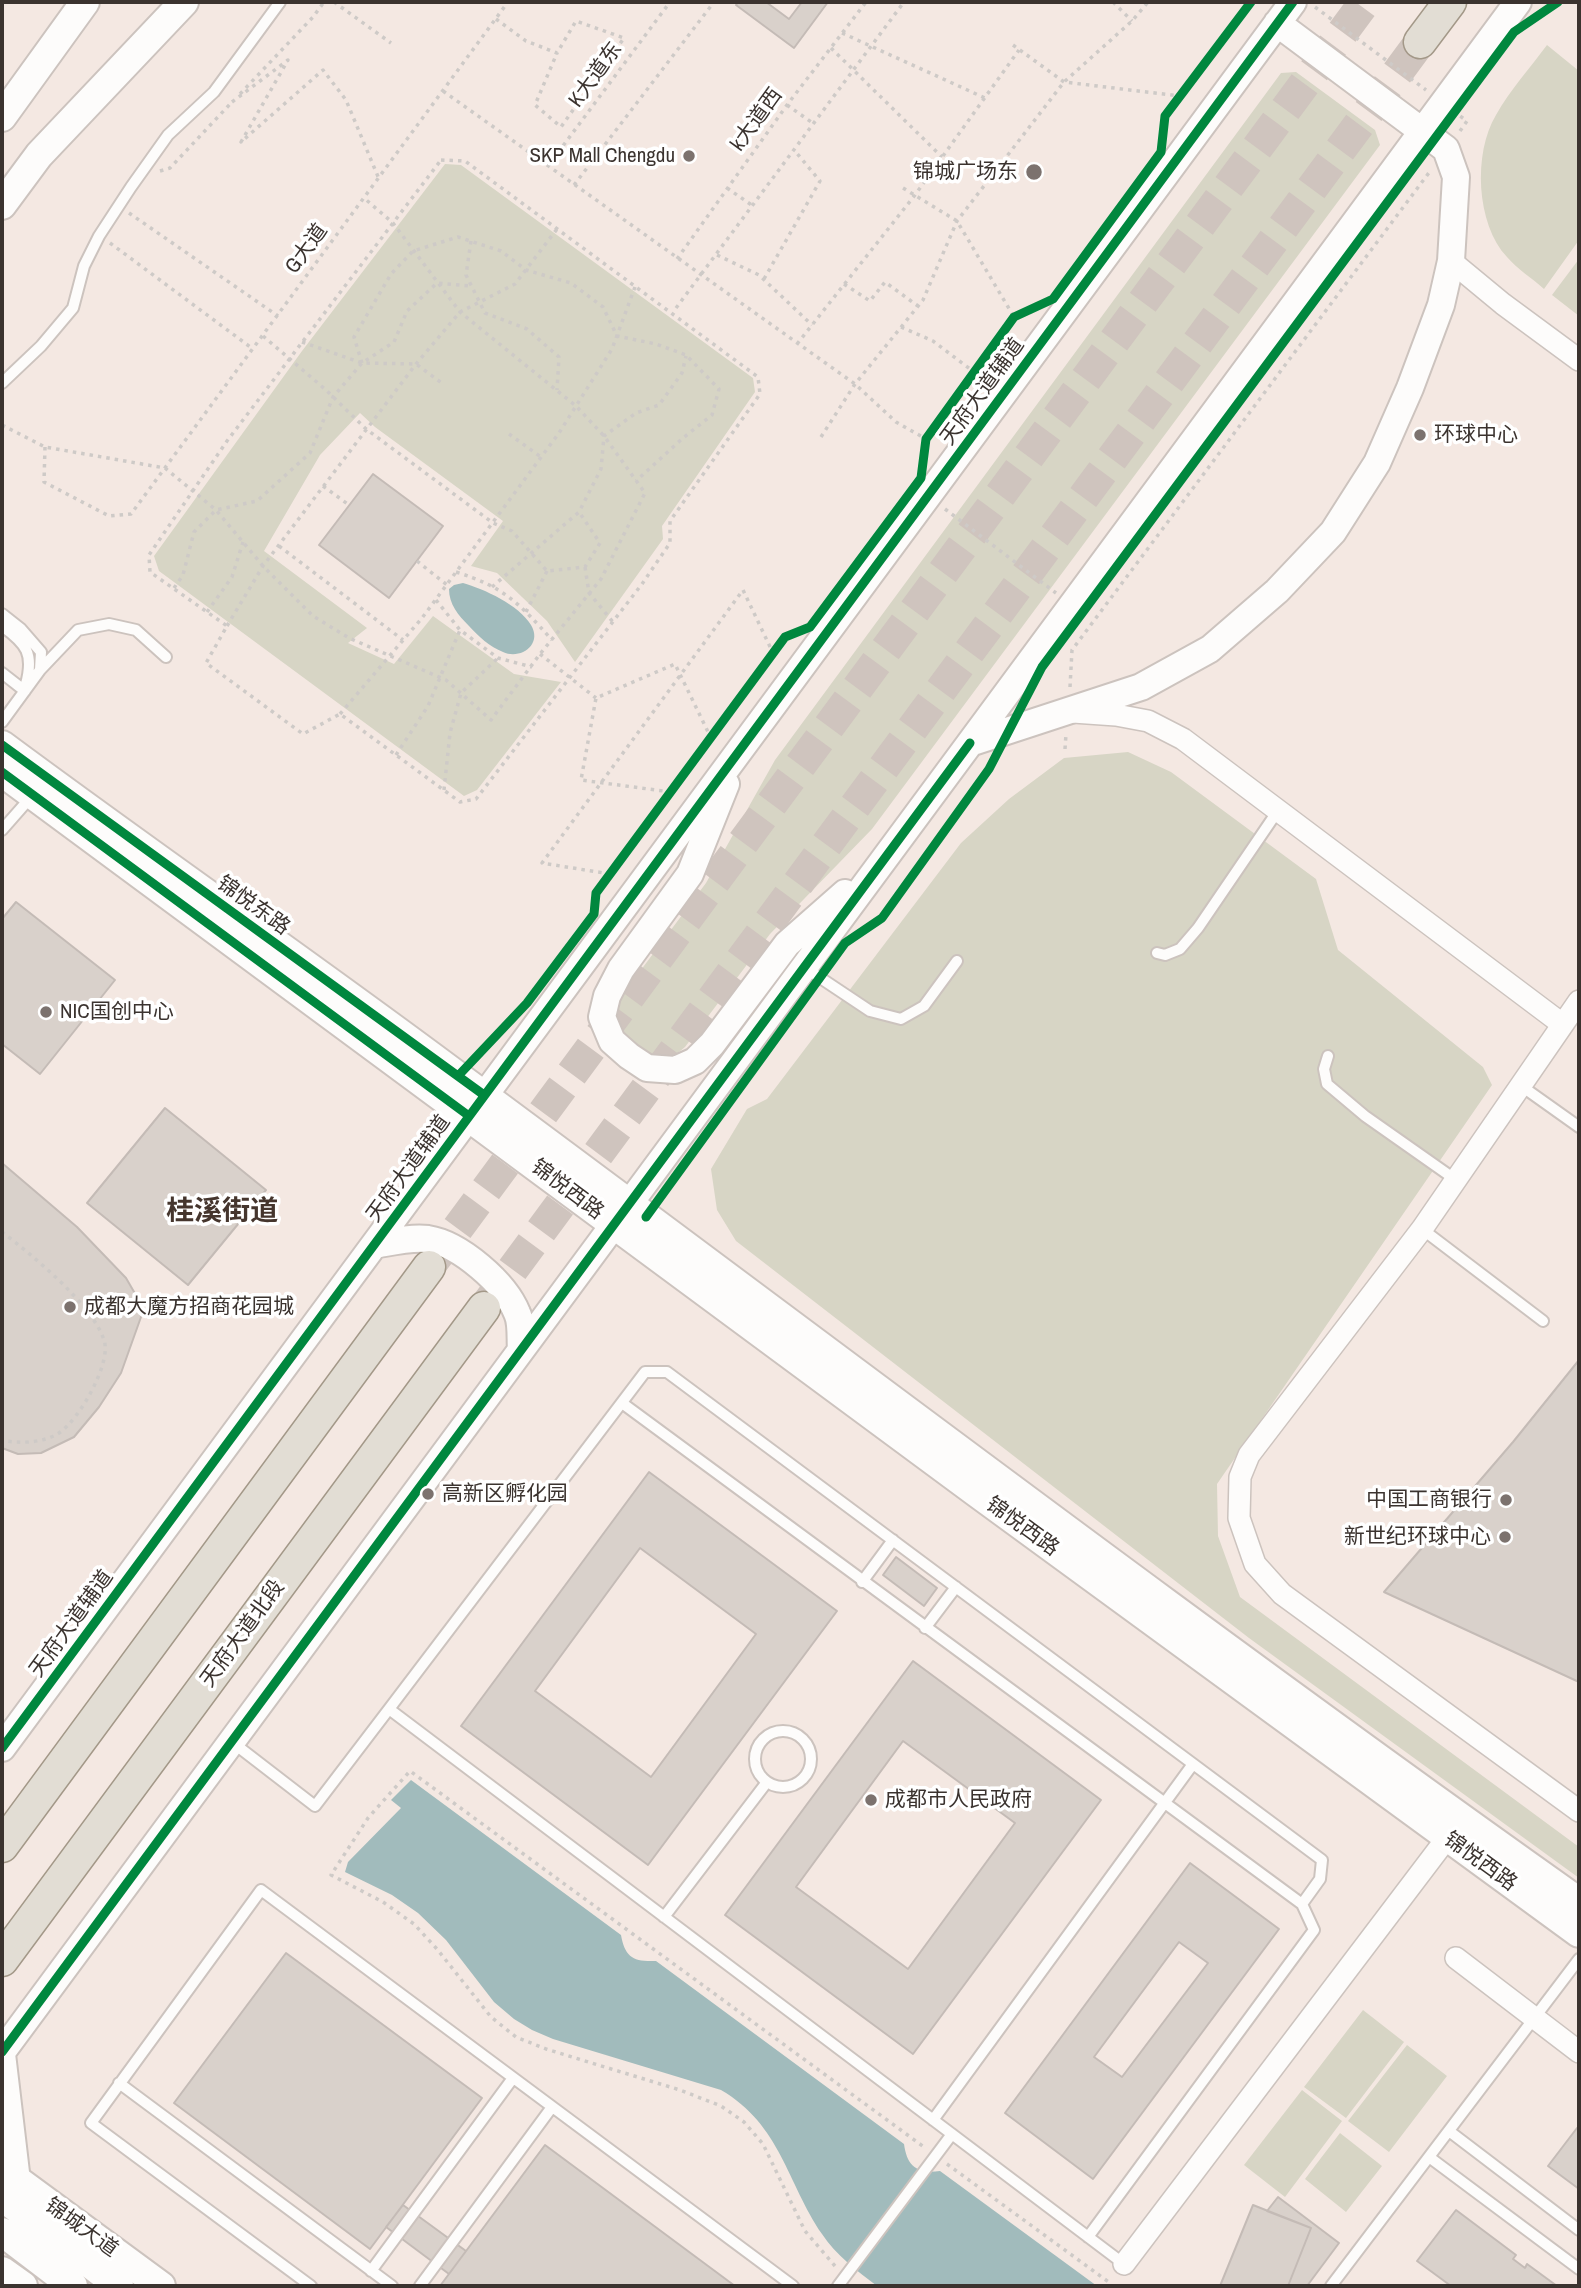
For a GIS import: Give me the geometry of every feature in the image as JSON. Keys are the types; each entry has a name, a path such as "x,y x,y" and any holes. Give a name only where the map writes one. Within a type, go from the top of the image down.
{"main road":[{"path":"2,117 85,2"},
{"path":"2,205 39,155 184,2"},
{"path":"1420,42 1450,2"},
{"path":"2,92 28,79"},
{"name":"锦悦东路","path":"2,745 477,1106"},
{"name":"锦悦东路","path":"2,772 477,1106"},
{"name":"锦悦西路","path":"477,1106 1447,1838 1579,1933"},
{"name":"锦悦西路","path":"621,1215 1579,1902"},
{"path":"2,1846 429,1267"},
{"name":"天府大道北段","path":"2,1960 484,1308"},
{"path":"7,2182 119,2286"},
{"name":"锦城大道","path":"7,2182 161,2286"},
{"path":"2,2232 73,2286"},
{"path":"2,2271 23,2286"}],"street":[{"name":"天府大道辅道","path":"2,1748 1293,2"},
{"path":"7,2182 2,2053 1072,605 1428,135 1453,106 1518,2"},
{"path":"970,743 1141,687 1210,649 1277,591 1334,532 1377,463 1410,388 1441,305 1451,261 1456,177 1446,149 1277,23"},
{"path":"1451,261 1503,304 1579,360"},
{"path":"1068,712 1116,715 1149,721 1183,739 1562,1024"},
{"path":"740,750 690,874 621,970 607,996 602,1017 612,1041 629,1056 648,1068 675,1070 695,1061 712,1044 787,944 884,858"},
{"path":"1579,1001 1422,1228 1249,1455 1240,1477 1239,1518 1255,1564 1282,1594 1579,1811"},
{"path":"374,1245 429,1239 459,1251 484,1270 505,1292 518,1315 521,1350"},
{"path":"1124,2264 1447,1838"},
{"path":"1456,1958 1579,2052"}],"lane":[{"path":"2,383 41,346 73,308 84,266 99,236 135,180 168,135 214,92 280,2"},
{"path":"2,614 21,629 41,652 40,670"},
{"path":"2,722 40,670 78,630 109,624 136,630 166,657"},
{"path":"2,626 29,652 31,667 25,691"},
{"path":"2,673 25,691"},
{"path":"2,830 33,795"},
{"path":"1157,953 1165,955 1180,949 1198,928 1278,812"},
{"path":"804,967 870,1011 901,1019 923,1006 957,961"},
{"path":"1328,1056 1324,1069 1327,1084 1365,1116 1455,1180"},
{"path":"1520,1085 1579,1127"},
{"path":"1422,1228 1543,1321"},
{"path":"231,1742 315,1806 645,1372 667,1372 1322,1860 1320,1879 1302,1904"},
{"path":"621,1404 1302,1904 1314,1930 1087,2237"},
{"path":"862,1582 893,1540"},
{"path":"925,1628 956,1587"},
{"path":"389,1709 1124,2264"},
{"path":"783,1731 800,1737 806,1745 810,1763 802,1780 785,1787 767,1782 756,1768 755,1759 760,1742 766,1736 783,1731"},
{"path":"933,2120 1194,1764"},
{"path":"664,1917 767,1782"},
{"path":"311,2286 91,2123 261,1890 793,2286"},
{"path":"1331,2286 1579,1959"},
{"path":"372,2271 513,2078"},
{"path":"120,2083 392,2286"},
{"path":"420,2286 552,2107"},
{"path":"1449,2131 1579,2230"},
{"path":"838,2286 952,2134"},
{"path":"1429,2157 1579,2269"}],"path":[{"path":"135,180 170,168 313,17 324,2"},
{"path":"334,2 391,43"},
{"path":"574,185 714,2"},
{"path":"676,308 904,2"},
{"path":"1113,2 1132,22"},
{"path":"821,438 855,384 923,300 957,220 1064,82 1132,22 1148,2"},
{"path":"1308,2 1453,106 1467,121"},
{"path":"496,19 527,41 557,53"},
{"path":"576,21 624,38 561,127 535,105 557,53 576,21"},
{"path":"842,33 985,98"},
{"path":"1013,45 1064,82 1180,96"},
{"path":"831,48 942,157"},
{"path":"796,344 915,195 1019,50"},
{"path":"232,102 288,60 241,142 323,70 346,100 379,179"},
{"path":"1172,106 1188,86"},
{"path":"443,91 855,384 896,422 926,439"},
{"path":"787,105 814,124"},
{"path":"1428,135 1453,106"},
{"path":"764,279 820,181 794,150"},
{"path":"227,626 150,572 149,555 227,441 441,160 465,160 758,377 760,394 670,521 670,543 571,679 476,799 460,802 340,714"},
{"path":"1070,674 1072,650 1421,183"},
{"path":"727,188 752,206"},
{"path":"903,188 957,220 1014,317"},
{"path":"2,425 44,447 165,468 194,489 216,510 263,566 313,616 349,638 440,677 491,720 601,579 645,493 604,436 576,406 460,312 393,223 364,198"},
{"path":"119,205 278,316"},
{"path":"557,229 515,284 460,312 416,364 263,566 206,663 303,734 340,714 447,585 541,457 612,349 635,287"},
{"path":"99,236 253,349"},
{"path":"362,363 354,337 391,274 413,251 458,237 501,251 526,270 571,284 603,307 617,336"},
{"path":"471,241 466,275 485,313 527,329 559,357 557,390"},
{"path":"717,255 759,275 812,325"},
{"path":"844,285 870,301 885,282 918,306"},
{"path":"174,588 183,575 194,532 216,510 257,501 310,453 333,397 362,363 394,342 407,311 437,283 471,286"},
{"path":"1006,328 1014,317 1024,313"},
{"path":"901,327 933,341 974,372"},
{"path":"262,336 290,358 366,429 493,523 512,531 547,570"},
{"path":"617,336 656,344 686,355 719,389 712,415 636,481"},
{"path":"302,342 362,363 416,364 443,384"},
{"path":"492,587 579,512 601,469 604,436 636,413 659,405 682,373 686,355"},
{"path":"966,383 982,361"},
{"path":"924,452 926,439 934,428"},
{"path":"509,433 541,457"},
{"path":"323,486 349,505"},
{"path":"928,496 1072,605"},
{"path":"579,512 600,543 585,567 589,593 613,622"},
{"path":"207,612 232,577 243,542"},
{"path":"279,546 403,640"},
{"path":"417,561 447,585"},
{"path":"547,570 585,567"},
{"path":"526,612 547,570"},
{"path":"456,572 483,581 518,603 552,640"},
{"path":"610,874 542,863 743,590 776,649 765,664"},
{"path":"436,599 460,630 498,658 531,667"},
{"path":"396,755 428,706 460,630"},
{"path":"540,654 596,698"},
{"path":"444,790 450,733 461,693 498,658"},
{"path":"596,698 674,664 711,738"},
{"path":"596,698 582,780 671,792"},
{"path":"703,748 719,727"},
{"path":"663,802 679,781"},
{"path":"603,884 618,864"},
{"path":"2,1231 55,1278 95,1320 106,1343 97,1378 71,1423 57,1435 43,1439 21,1442 2,1440"},
{"path":"848,2273 826,2258 805,2231 763,2144 744,2122 721,2106 680,2090 546,2049 516,2036 491,2017 414,1924 383,1902 331,1875 368,1818 410,1771 931,2159 1110,2283"}],"shaded area":[{"path":"1547,45 1579,71 1579,240 1544,289 1511,261 1497,243 1484,208 1481,168 1489,131 1496,115"},
{"path":"1296,72 1375,130 1380,145 872,829 770,934 685,1047 675,1055 659,1061 645,1058 619,1043 614,1006 706,883 775,760 1281,73"},
{"path":"445,164 461,165 753,378 755,392 662,526 663,539 575,662 547,621 497,573 471,566 503,521 375,427 360,413 320,455 264,551 367,628 348,643 394,664 433,616 514,674 561,682 477,790 464,796 159,571 154,556 302,351"},
{"path":"1579,259 1579,316 1552,295"},
{"path":"1128,752 1171,772 1316,879 1338,950 1483,1067 1492,1085 1217,1484 1218,1536 1240,1597 1579,1847 1579,1878 1249,1638 736,1241 717,1210 711,1169 747,1109 767,1099 961,843 1009,799 1064,758"},
{"path":"1363,2010 1404,2042 1346,2118 1304,2087"},
{"path":"1407,2045 1447,2076 1389,2152 1348,2121"},
{"path":"1302,2090 1342,2121 1285,2197 1244,2165"},
{"path":"1340,2133 1382,2166 1346,2212 1305,2179"}],"water":[{"path":"463,583 500,599 525,618 534,632 534,639 528,649 516,654 503,652 489,644 461,618 451,600 449,589"},
{"path":"411,1780 621,1935 631,1957 656,1961 904,2144 908,2158 915,2167 926,2171 940,2171 1097,2286 877,2286 847,2262 828,2242 810,2215 770,2137 741,2104 721,2090 553,2039 514,2019 494,2002 446,1940 418,1913 392,1895 345,1872 348,1862 401,1808 391,1800"}],"building":[{"path":"738,2 766,2 789,19 802,2 828,2 794,48 736,5"},
{"path":"373,474 443,526 389,598 319,545"},
{"name":"NIC国创中心","path":"16,902 115,980 40,1074 2,1044 2,919"},
{"path":"165,1108 266,1190 188,1285 87,1203"},
{"name":"成都大魔方招商花园城","path":"2,1163 77,1227 126,1278 137,1297 141,1317 121,1373 99,1407 74,1437 41,1453 18,1454 2,1448"},
{"name":"新世纪环球中心","path":"1579,1360 1579,1682 1384,1592 1513,1442"},
{"path":"649,1472 837,1611 648,1865 461,1726","holes":["640,1548 756,1634 651,1777 535,1691"]},
{"path":"896,1557 937,1588 924,1606 883,1575"},
{"path":"913,1661 1101,1800 913,2054 725,1915","holes":["903,1741 1015,1823 908,1969 796,1887"]},
{"path":"1190,1863 1279,1929 1093,2179 1005,2113","holes":["1179,1942 1208,1963 1122,2077 1094,2057"]},
{"path":"286,1953 482,2098 370,2249 174,2103"},
{"path":"1577,2128 1579,2130 1579,2189 1548,2166"},
{"path":"545,2145 735,2286 440,2286"},
{"path":"1278,2197 1339,2243 1307,2286 1288,2286 1311,2228 1267,2211"},
{"path":"403,2205 466,2251 449,2274 386,2227"},
{"path":"1253,2205 1311,2228 1288,2286 1220,2286"},
{"path":"1456,2210 1516,2255 1513,2259 1525,2268 1527,2264 1557,2286 1451,2286 1417,2261"}],"tunnel":[{"path":"429,1267 1365,2"},
{"path":"484,1308 1420,42"}],"cycle path":[{"path":"458,1076 527,1003 594,914 596,893 785,637 810,627 921,478 926,439 1014,317 1053,299 1161,152 1165,116 1251,2"},
{"path":"2,1748 1293,2"},
{"path":"646,1217 845,943 882,918 989,769 1042,667 1514,32 1558,2"},
{"path":"2,2052 970,743"},
{"path":"2,745 484,1095"},
{"path":"2,772 469,1116"}],"place":[{"name":"SKP Mall Chengdu","path":"689,156"},
{"name":"锦城广场东","path":"1034,172"},
{"name":"环球中心","path":"1420,435"},
{"name":"NIC国创中心","path":"46,1012"},
{"name":"成都大魔方招商花园城","path":"70,1307"},
{"name":"高新区孵化园","path":"428,1494"},
{"name":"中国工商银行","path":"1506,1500"},
{"name":"新世纪环球中心","path":"1505,1537"},
{"name":"成都市人民政府","path":"871,1800"}],"district":[{"name":"桂溪街道","path":"222,1212"}]}
